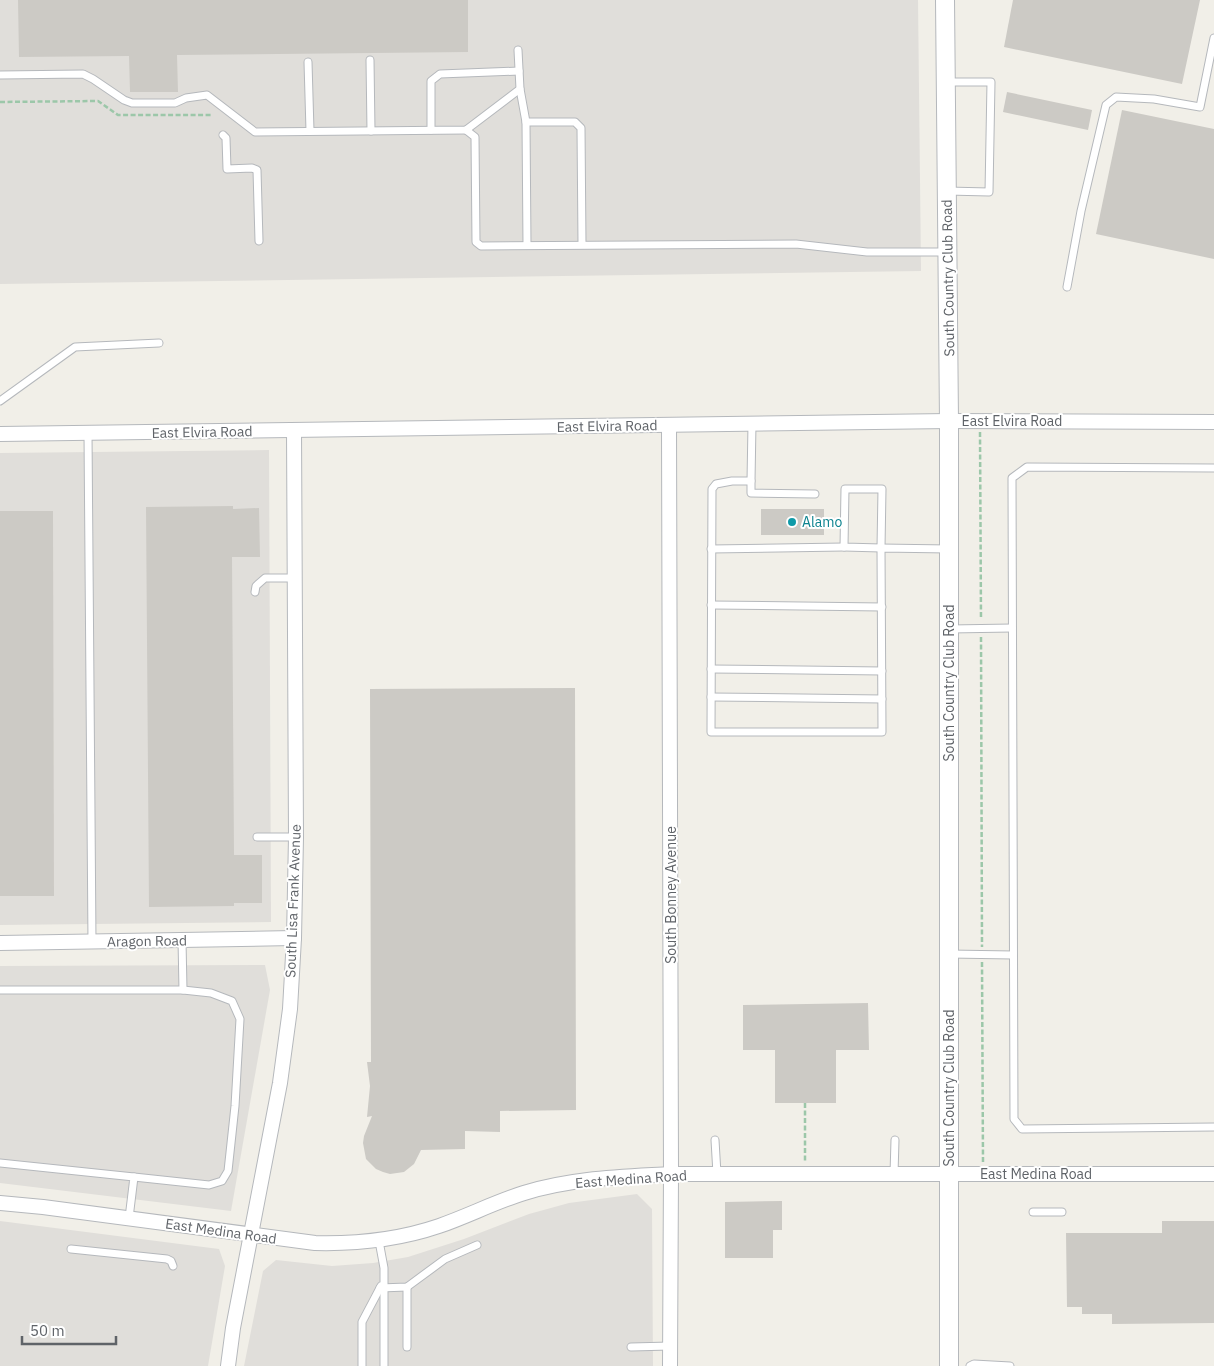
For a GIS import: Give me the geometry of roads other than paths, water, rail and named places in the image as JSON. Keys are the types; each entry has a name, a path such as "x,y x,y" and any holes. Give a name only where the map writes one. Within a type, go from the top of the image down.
{"street":[{"name":"South Country Club Road","path":"945,0 949,421 948,1366"},
{"name":"East Elvira Road","path":"0,434 949,421 1214,422"},
{"name":"South Bonney Avenue","path":"669,425 670,1366"},
{"name":"South Lisa Frank Avenue","path":"228,1366 233,1328 280,1083 290,1010 294,938 296,837 294,430"},
{"name":"Aragon Road","path":"0,944 294,938"},
{"name":"East Medina Road","path":"0,1203 315,1243 346,1244 379,1242 438,1227 524,1193 586,1180 671,1174 1214,1174"}],"lane":[{"path":"1068,287 1081,212 1106,105 1116,97 1154,99 1200,108 1214,38"},
{"path":"518,50 520,89 526,122 526,245"},
{"path":"370,60 371,131"},
{"path":"308,62 310,132"},
{"path":"431,130 431,81 440,74 519,72"},
{"path":"0,75 84,74 94,78 124,100 132,102 176,102 186,98 207,96 255,132 466,130 520,89"},
{"path":"946,82 991,82 990,192 947,191"},
{"path":"526,122 575,122 581,128 582,244"},
{"path":"466,130 475,137 476,242 481,246 796,244 867,252 948,252"},
{"path":"223,135 226,138 227,169 252,168 257,170 259,241"},
{"path":"0,401 75,347 159,343"},
{"path":"752,424 750,493 816,494"},
{"path":"88,433 92,942"},
{"path":"1214,468 1027,467 1012,478 1014,1119 1022,1129 1214,1127"},
{"path":"750,481 732,481 716,484 712,489 711,732 882,732 882,489 844,489 844,547"},
{"path":"711,548 949,548"},
{"path":"255,592 256,586 265,578 294,578"},
{"path":"711,605 882,607"},
{"path":"949,629 1012,628"},
{"path":"711,669 882,671"},
{"path":"711,697 882,699"},
{"path":"257,837 296,837"},
{"path":"182,940 183,990"},
{"path":"949,954 1013,955"},
{"path":"0,990 183,990 211,993 232,1001 240,1019 236,1106 228,1171 222,1181 209,1185 0,1163"},
{"path":"715,1140 717,1174"},
{"path":"894,1174 895,1140"},
{"path":"128,1218 134,1177"},
{"path":"1033,1212 1062,1212"},
{"path":"379,1242 384,1268 384,1366"},
{"path":"383,1286 406,1287 445,1259 478,1245"},
{"path":"71,1248 167,1259 171,1260 173,1266"},
{"path":"362,1366 362,1322 383,1286"},
{"path":"406,1287 407,1347"},
{"path":"631,1346 670,1346"},
{"path":"970,1366 974,1364 1010,1366"}],"place":[{"name":"Alamo","path":"792,522"}]}
